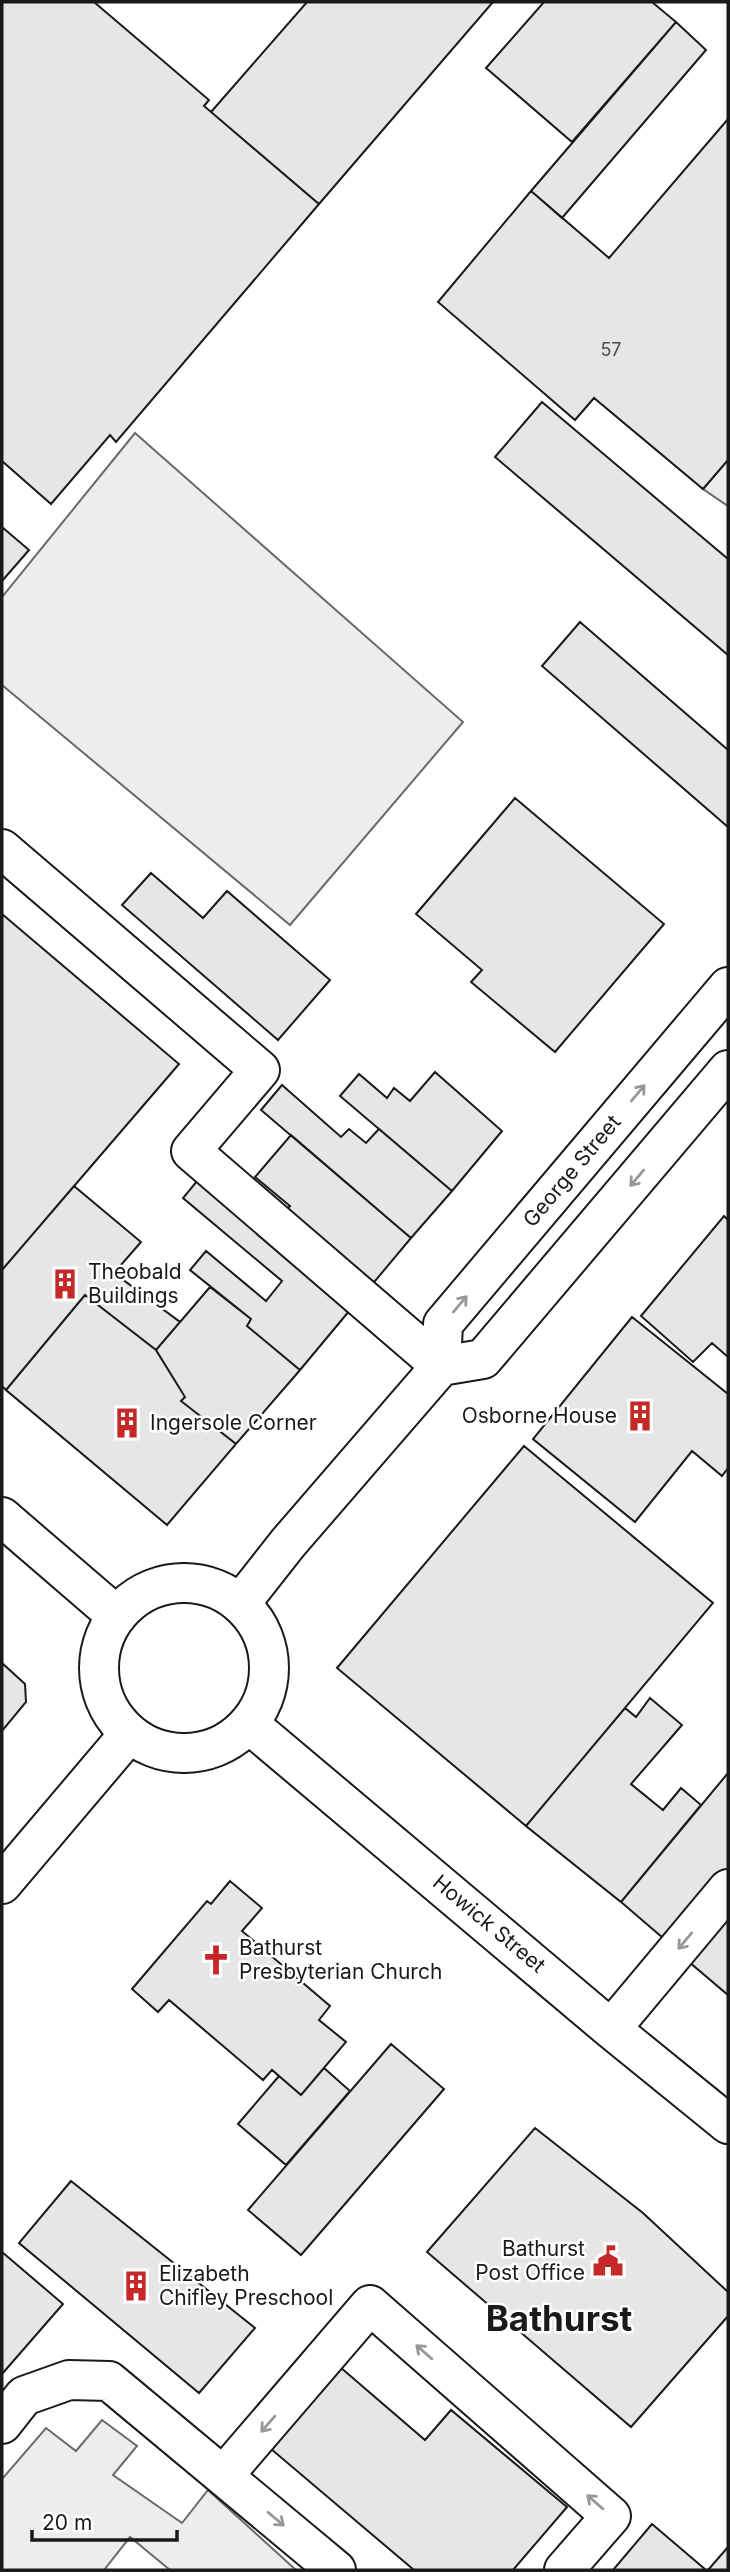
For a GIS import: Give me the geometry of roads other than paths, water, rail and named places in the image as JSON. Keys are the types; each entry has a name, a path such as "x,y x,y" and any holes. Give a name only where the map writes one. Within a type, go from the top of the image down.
{"street":[{"path":"2,848 260,1070 191,1150 441,1366"},
{"name":"George Street","path":"441,1366 443,1324 728,987"},
{"path":"240,1604 288,1543 441,1366 483,1359 728,1070"},
{"path":"2,1517 117,1616"},
{"path":"190,1583 217,1589 240,1604 258,1623 267,1648 269,1674 263,1701 249,1724 229,1740 205,1751 178,1753 152,1747 129,1734 112,1714 101,1690 99,1664 103,1638 117,1616 136,1597 162,1586 190,1583"},
{"name":"Howick Street","path":"249,1724 728,2124"},
{"path":"2,1884 129,1734"},
{"path":"611,2028 728,1889"},
{"path":"224,2475 370,2305 611,2516 564,2570"},
{"path":"2,2424 24,2396 69,2380 109,2381 336,2570"}],"place":[{"name":"Theobald Buildings","path":"65,1284"},
{"name":"Osborne House","path":"640,1416"},
{"name":"Ingersole Corner","path":"127,1423"},
{"name":"Bathurst Presbyterian Church","path":"216,1960"},
{"name":"Bathurst Post Office","path":"608,2261"},
{"name":"Elizabeth Chifley Preschool","path":"136,2286"}],"district":[{"name":"Bathurst","path":"559,2319"}]}
